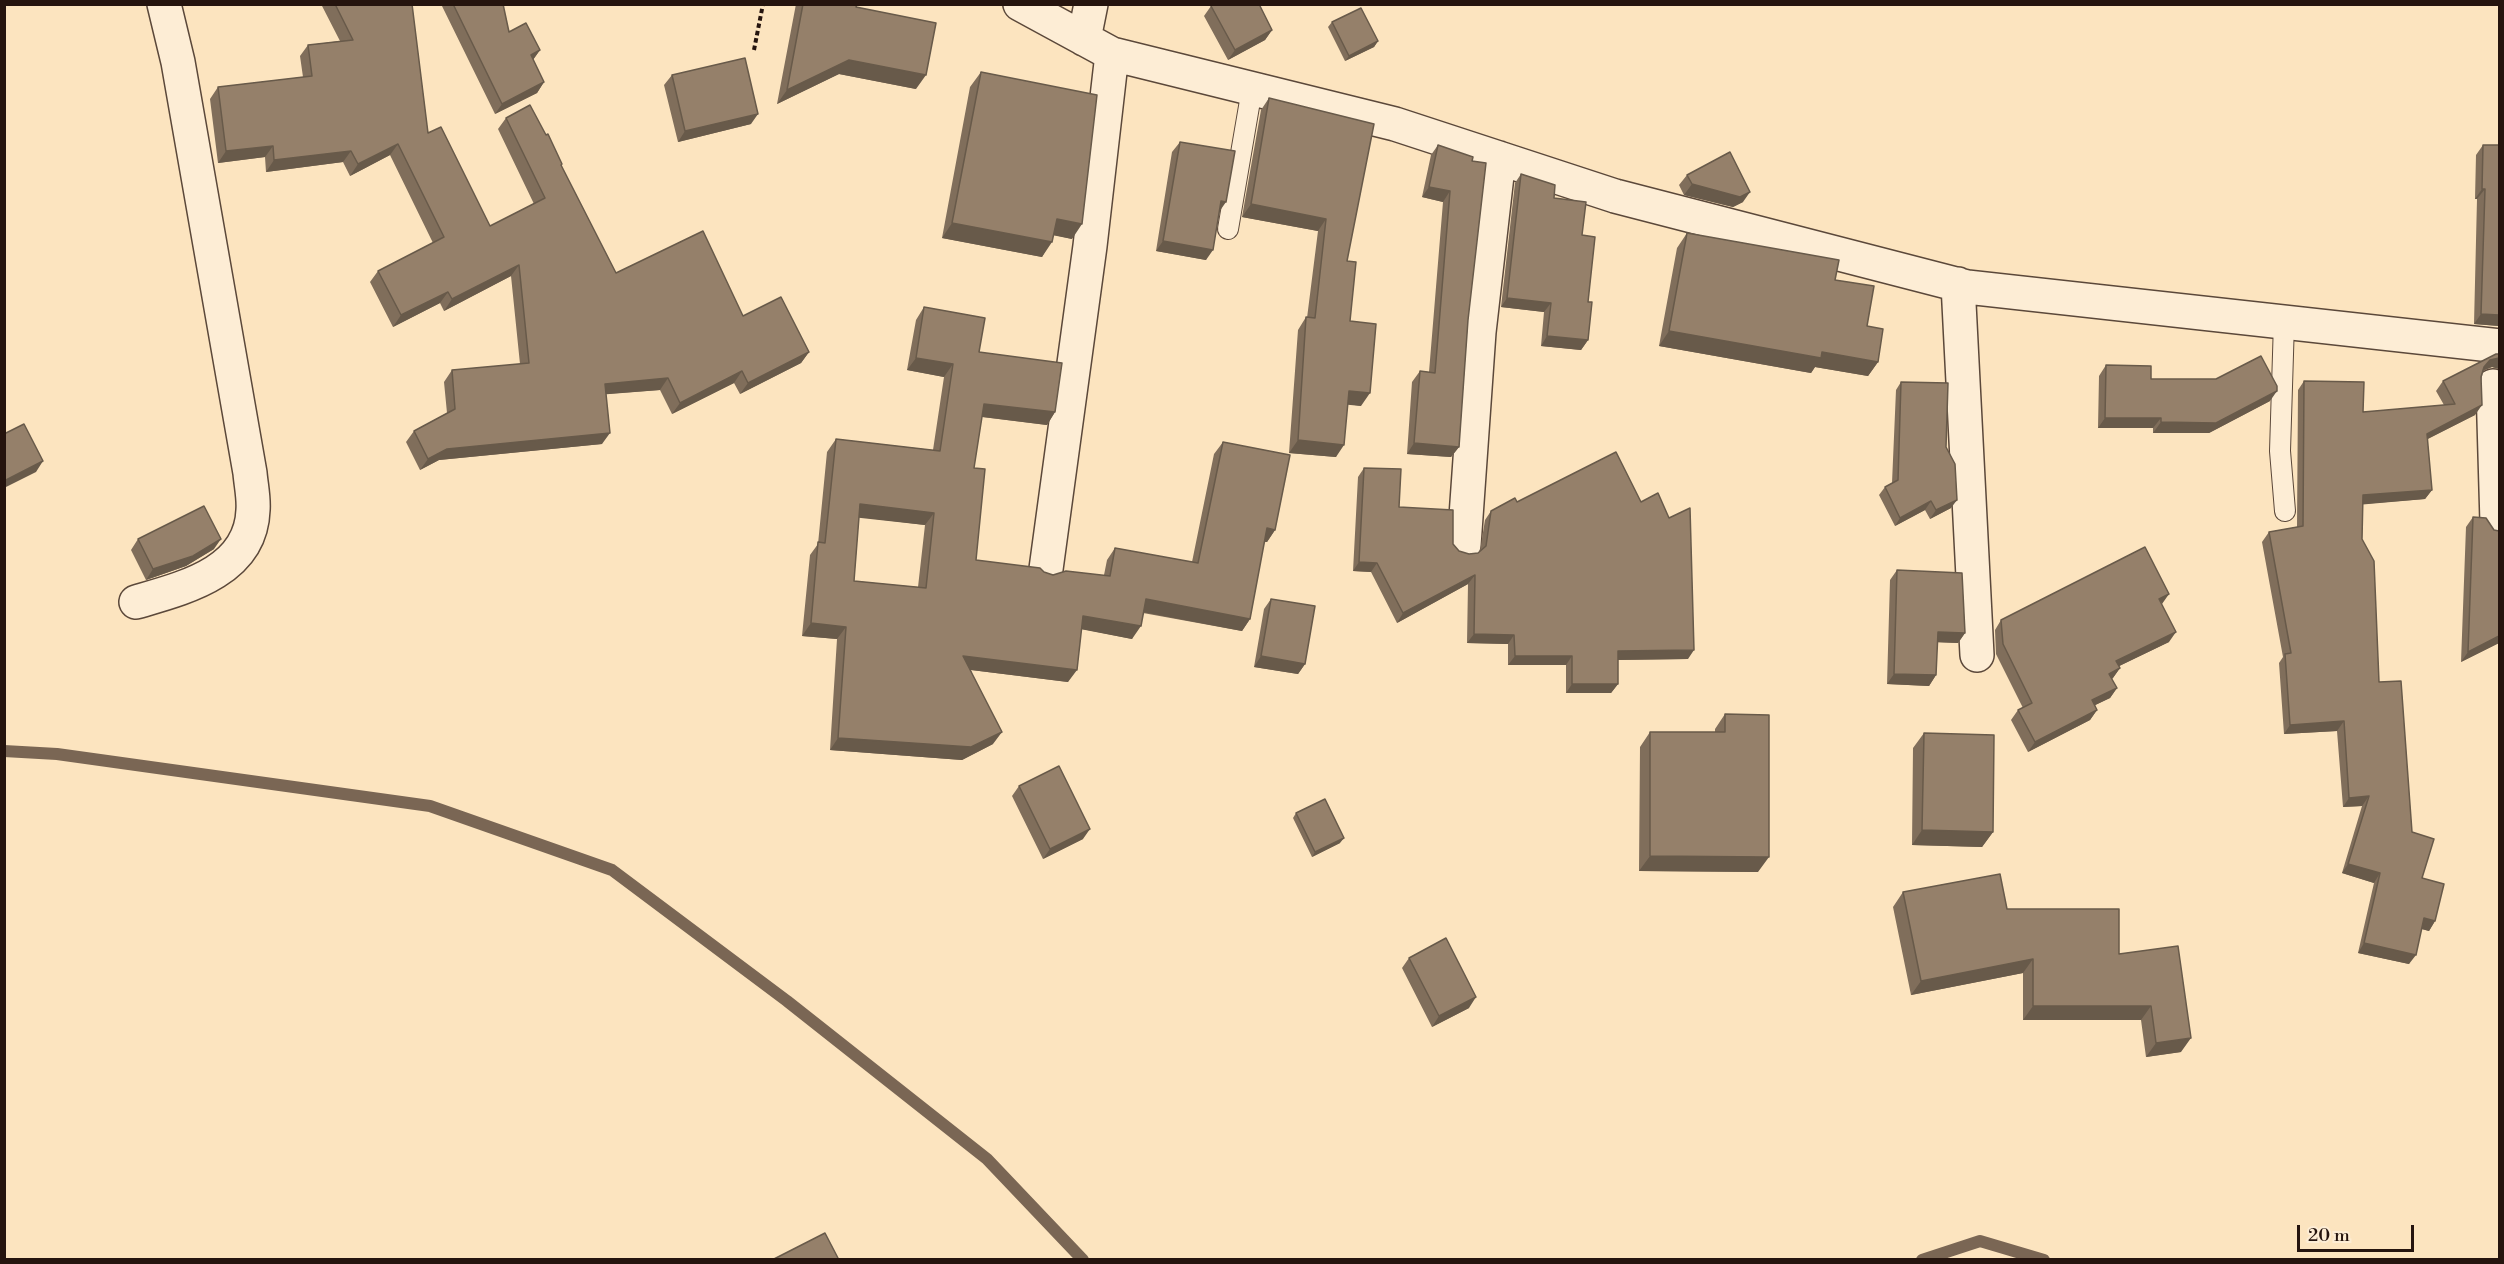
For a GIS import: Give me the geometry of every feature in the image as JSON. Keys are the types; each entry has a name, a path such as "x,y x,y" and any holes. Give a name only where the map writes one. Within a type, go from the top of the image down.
{"street":[{"path":"136,602 190,586 221,569 246,541 254,510 250,473 180,74 164,4"},
{"path":"1020,4 1098,47 1252,89 1395,124 1616,196 1958,284 2284,322 2495,359 2497,523"},
{"path":"1046,569 1090,246 1098,47 1090,4"},
{"path":"1464,545 1479,332 1499,158"},
{"path":"1958,284 1977,655"}],"lane":[{"path":"1227,230 1252,89"},
{"path":"2284,322 2280,451 2285,511"}],"path":[{"path":"754,50 763,4"}],"building":[{"path":"335,4 412,4 428,133 441,127 490,226 545,198 506,118 530,105 546,135 548,134 561,165 616,273 703,231 743,316 781,297 809,352 748,383 742,371 680,403 668,378 605,384 610,433 447,449 428,459 414,431 455,409 452,370 529,363 519,265 452,299 448,292 401,315 378,271 444,237 398,144 358,164 351,151 274,160 273,146 226,151 218,87 312,76 308,45 353,40"},
{"path":"453,4 503,4 509,32 526,23 540,50 531,55 544,82 502,104"},
{"path":"803,4 857,4 856,7 936,23 926,75 849,60 787,90"},
{"path":"1214,4 1259,4 1272,30 1235,50 1211,6"},
{"path":"1361,8 1378,41 1349,56 1332,22"},
{"path":"745,58 758,114 685,131 672,75"},
{"path":"981,72 1097,95 1082,224 1057,219 1052,242 952,223"},
{"path":"1269,98 1374,124 1347,261 1356,262 1350,321 1376,324 1370,393 1349,391 1344,445 1298,440 1306,317 1315,318 1326,219 1251,204"},
{"path":"1180,142 1235,151 1226,202 1221,201 1213,250 1163,241"},
{"path":"1438,145 1473,157 1472,161 1486,163 1468,320 1459,447 1414,443 1420,371 1435,373 1450,191 1429,187"},
{"path":"2483,145 2499,145 2499,315 2481,314 2485,189 2482,189"},
{"path":"1730,152 1750,192 1740,197 1692,184 1687,175"},
{"path":"1521,174 1555,185 1554,198 1586,202 1582,235 1595,237 1588,302 1592,302 1588,340 1547,336 1551,303 1507,298"},
{"path":"1687,233 1839,260 1835,280 1874,286 1867,326 1883,329 1878,362 1822,352 1821,358 1669,331"},
{"path":"924,307 985,318 979,352 1062,363 1055,412 984,404 974,468 985,469 976,560 1040,568 1053,575 1066,571 1110,576 1115,548 1198,563 1223,442 1290,455 1275,530 1267,528 1250,619 1146,599 1141,626 1083,616 1077,670 963,656 1002,732 971,747 838,738 846,627 811,623 818,542 825,543 836,439 940,451 953,364 916,358","holes":["860,504 934,513 926,588 854,581"]},
{"path":"2499,354 2499,358 2490,360 2484,367 2481,377 2482,405 2427,434 2432,490 2363,495 2362,539 2374,561 2379,682 2401,681 2412,832 2434,839 2422,878 2444,884 2435,921 2424,918 2416,955 2364,943 2380,873 2348,864 2369,796 2349,798 2344,721 2290,725 2285,654 2291,653 2269,532 2303,526 2304,381 2364,382 2363,412 2455,404 2443,381"},
{"path":"2261,356 2277,386 2277,391 2216,423 2161,422 2161,418 2105,418 2106,365 2151,366 2151,379 2216,379"},
{"path":"1901,382 1948,383 1946,447 1955,464 1957,500 1936,510 1931,501 1900,518 1885,487 1898,480"},
{"path":"24,424 43,461 4,481 4,434"},
{"path":"1616,452 1641,502 1658,493 1669,518 1690,508 1694,650 1618,651 1618,684 1572,684 1572,656 1515,656 1514,635 1474,634 1475,575 1403,613 1377,563 1359,562 1364,468 1401,469 1399,507 1453,510 1453,544 1459,551 1469,554 1478,553 1486,546 1491,511 1515,498 1517,502"},
{"path":"204,506 221,539 193,556 153,569 138,539"},
{"path":"2473,517 2486,518 2494,530 2499,531 2499,636 2468,652"},
{"path":"2145,547 2169,594 2159,599 2176,632 2116,661 2120,668 2109,674 2117,688 2092,700 2097,710 2035,742 2018,710 2032,703 2003,644 2001,620"},
{"path":"1897,570 1962,573 1965,633 1938,632 1936,675 1894,674"},
{"path":"1271,599 1315,606 1305,664 1261,656"},
{"path":"1725,714 1769,715 1769,857 1650,856 1650,732 1725,732"},
{"path":"1924,733 1994,735 1993,832 1922,830"},
{"path":"1059,766 1090,829 1050,849 1019,786"},
{"path":"1325,799 1344,838 1315,852 1296,813"},
{"path":"2000,874 2007,909 2119,909 2119,954 2178,946 2191,1038 2156,1043 2151,1006 2033,1006 2033,959 1921,981 1903,892"},
{"path":"1446,938 1476,997 1439,1016 1409,958"},
{"path":"825,1233 839,1260 772,1260"}],"waterway":[{"path":"4,751 57,754 430,806 612,870 787,1001 987,1159 1083,1260"},
{"path":"1922,1260 1980,1241 2044,1260"}]}
